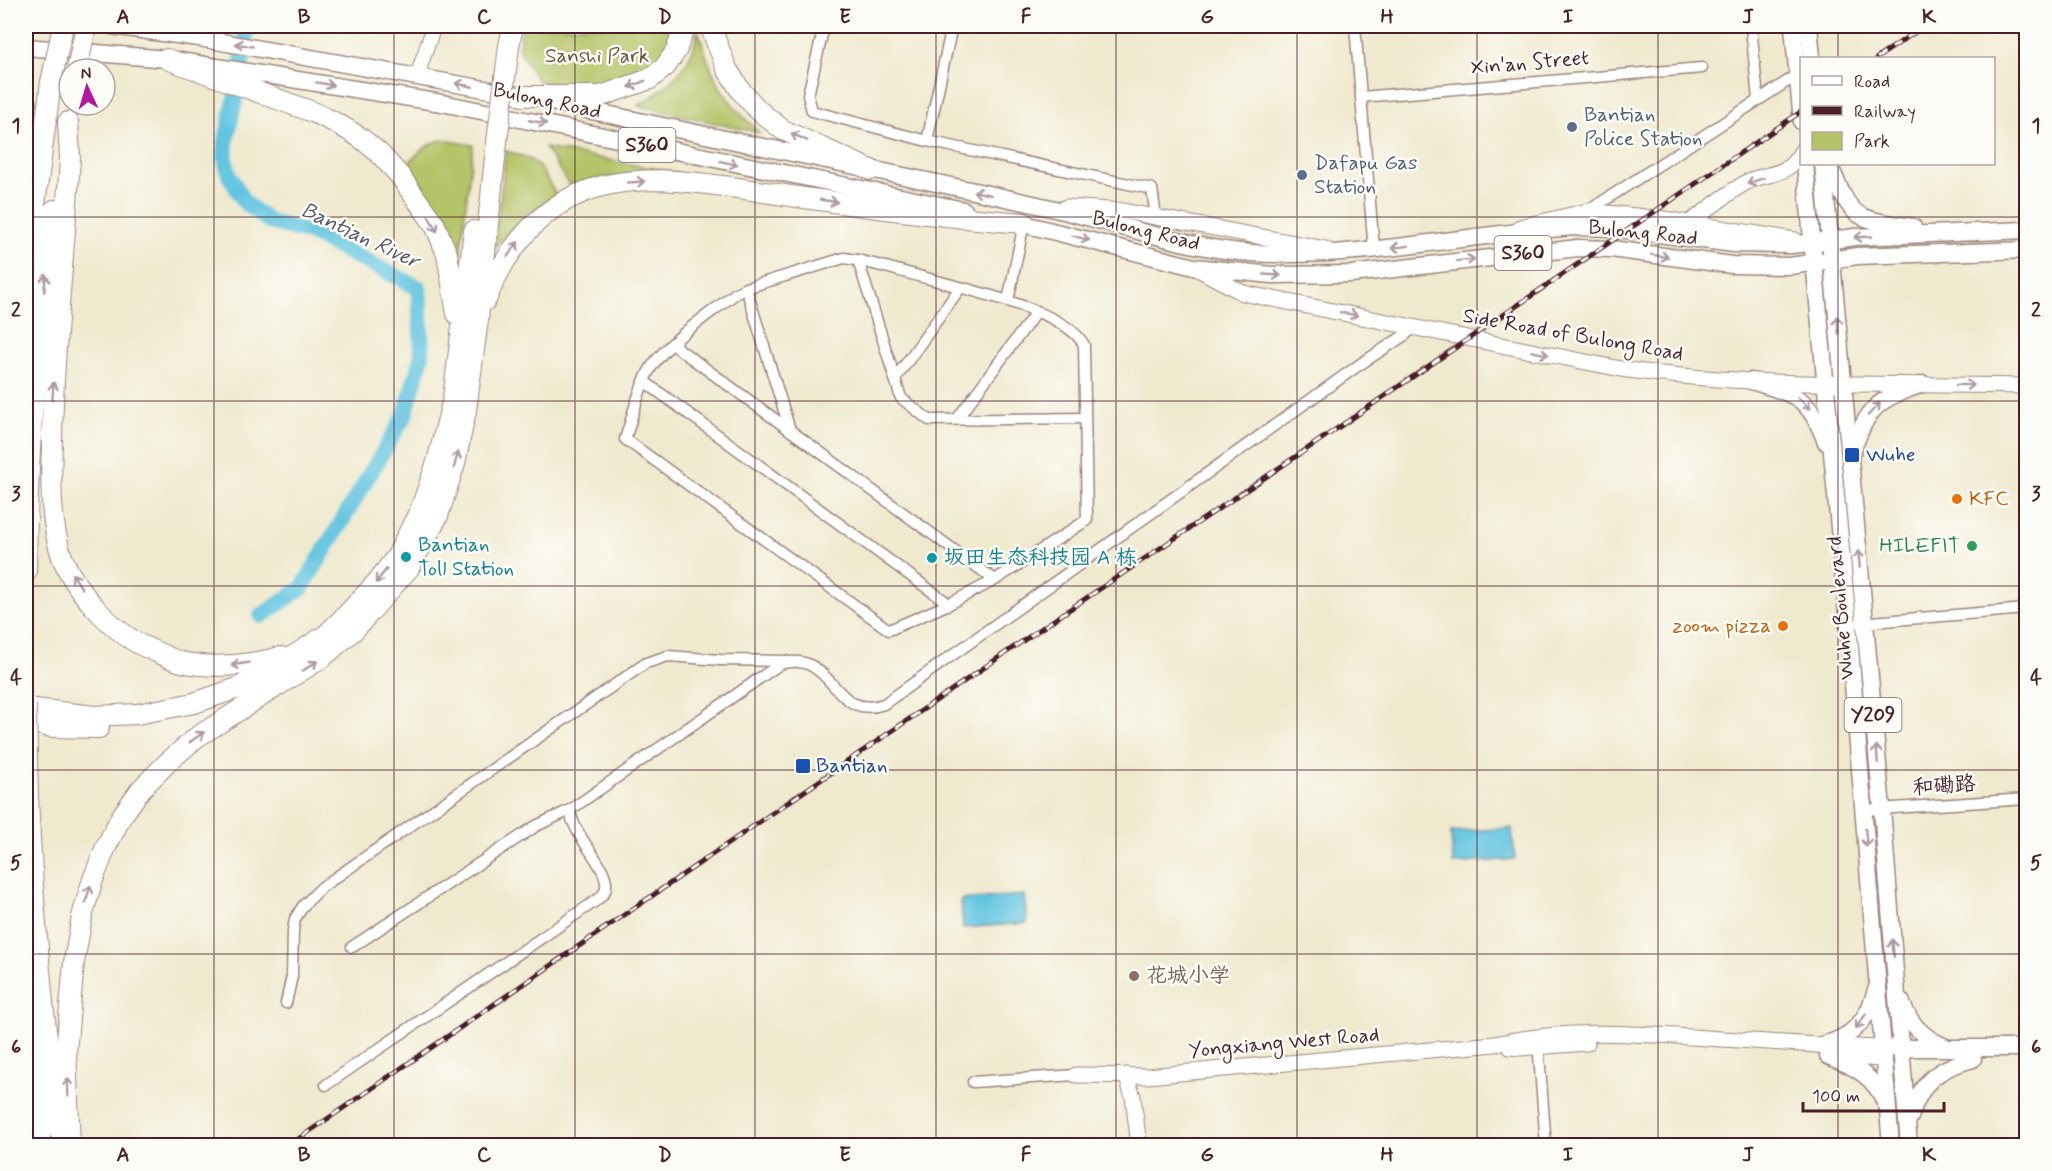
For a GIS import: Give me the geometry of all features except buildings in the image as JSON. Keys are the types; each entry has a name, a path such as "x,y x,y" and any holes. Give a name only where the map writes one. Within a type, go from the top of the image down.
{"highway":[{"path":"26,184 63,26"},
{"path":"80,57 86,26"},
{"path":"61,1146 53,1099 35,925 28,825 26,707 94,716 137,714 194,703 238,688 326,635 377,582 397,556 421,508 438,462 449,419 503,38 513,26"},
{"path":"522,96 601,96 650,79 665,67 676,51 685,26"},
{"path":"710,26 727,69 741,91 758,110 783,130 871,170"},
{"path":"167,59 314,112 361,138 380,154 400,176 435,225 447,254 452,278 460,346"},
{"path":"26,272 51,82"},
{"path":"26,572 33,411 47,258 68,117"},
{"path":"69,117 70,157 52,417 53,509 56,534 63,558 76,582 100,614 137,644 181,662 229,666 267,661 298,653"},
{"path":"70,1146 66,1052 74,962 82,917 92,882 121,817 141,789 197,737 323,657 354,630 409,568 438,516 455,463 466,410 478,320 488,155"},
{"path":"478,320 505,259 537,221 560,204 600,187 659,180 696,183 908,213 1024,223"},
{"path":"26,722 51,727 96,728 134,725 195,715 261,697"},
{"path":"26,1019 41,1146"}],"main road":[{"name":"Bulong Road","path":"112,26 218,41 522,96 1039,205 1198,246 1277,254 1350,253 1559,228 1595,227 1734,244 1791,245 1855,237 2026,230"},
{"path":"1792,26 1800,103"},
{"path":"1809,26 1812,57"},
{"name":"S360","path":"26,47 167,59"},
{"name":"Bulong Road","path":"167,59 453,105 1024,223 1194,267 1272,275 1352,274 1578,248 1620,250 1732,264 1790,266 1857,256 2026,250"},
{"path":"1689,223 1748,182 1784,171 1800,153"},
{"name":"Wuhe Boulevard","path":"1805,165 1833,460 1882,809 1902,1053"},
{"name":"Wuhe Boulevard","path":"1822,165 1850,458 1864,810 1883,1053"},
{"path":"1829,165 1844,199 1860,216 1873,221 1950,233"},
{"path":"1039,205 1123,211 1350,253"},
{"path":"1488,236 1532,223 1588,211 1640,216 1813,243"},
{"name":"Side Road of Bulong Road","path":"1194,267 1243,293 1621,369 1685,377 1751,381 2026,386"},
{"path":"1751,381 1788,392 1804,402 1816,416 1833,460"},
{"path":"1850,458 1861,426 1875,407 1894,393 1923,384"},
{"path":"1888,1114 1881,1093 1870,1079 1825,1050 1857,1028 1874,998 1878,977 1896,981 1906,1015 1920,1032 1937,1044 1956,1049"},
{"name":"Yongxiang West Road","path":"1076,1075 1170,1074 1538,1041 1605,1032 1883,1053"},
{"path":"1883,1053 2026,1048"},
{"name":"Y209","path":"1883,1053 1890,1139"},
{"path":"1902,1053 1973,1059 2026,1058"},
{"name":"Y209","path":"1902,1053 1909,1136"},
{"path":"1890,1139 1909,1136 1914,1105 1923,1086 1931,1078 1949,1067 1973,1059"},
{"path":"1126,1075 1124,1098 1129,1146"},
{"path":"1126,1075 1133,1097 1138,1146"}],"street":[{"path":"417,76 434,26"},
{"path":"824,26 808,95 812,111 927,141 1152,189 1156,217"},
{"path":"927,141 952,26"},
{"path":"1355,26 1374,250"},
{"path":"1751,26 1758,100"},
{"name":"Xin'an Street","path":"1361,97 1702,68"},
{"path":"1588,211 1797,75"},
{"path":"1008,301 1024,223"},
{"path":"844,258 1008,301 1036,311 1069,329 1080,338 1084,345 1087,520 995,580 949,604 889,630 624,440 654,363 672,344 736,293 746,288 844,258"},
{"path":"858,260 901,398 929,420 1085,418"},
{"path":"746,288 790,430"},
{"path":"896,379 960,288"},
{"path":"957,419 1036,311"},
{"path":"286,1004 292,976 292,931 295,919 303,906 322,887 646,663 668,656 806,663 820,671 844,698 853,704 864,708 884,704 1359,365 1405,335 1412,326"},
{"path":"672,344 995,580"},
{"path":"645,382 949,604"},
{"path":"1856,623 2026,609"},
{"path":"352,947 536,826 570,810 768,671 780,664 792,661"},
{"name":"和磡路","path":"1864,810 2026,800"},
{"path":"326,1085 604,893 607,885 605,876 571,819 570,810"},
{"path":"1538,1041 1546,1146"},
{"path":"973,1082 1076,1075"}],"green space":[{"name":"Sanshi Park","path":"523,26 676,26 663,54 652,65 607,84 586,88 538,81 518,48"},
{"path":"698,30 708,62 720,87 747,121 760,133 638,106 669,84 677,75 690,55"},
{"path":"443,140 473,145 459,264 442,226 406,166 427,146"},
{"path":"545,148 679,173 599,178 570,186"},
{"path":"506,151 533,161 546,177 556,195 522,219 494,249"}],"water":[{"path":"1512,828 1515,859 1453,864 1451,832"},
{"path":"1024,895 1027,923 963,928 961,900"}],"waterway":[{"name":"Bantian River","path":"240,77 247,26"},
{"name":"Bantian River","path":"237,90 226,141 225,158 229,175 245,203 270,222 310,233 419,288 422,355 405,415 302,588 261,616"}],"railway":[{"path":"1878,57 1924,26"},
{"path":"288,1146 1033,634 1800,112"}],"place":[{"name":"Bantian Police Station","path":"1572,127"},
{"name":"Dafapu Gas Station","path":"1302,175"},
{"name":"Wuhe","path":"1852,455"},
{"name":"KFC","path":"1957,499"},
{"name":"HILEFIT","path":"1972,546"},
{"name":"Bantian Toll Station","path":"406,557"},
{"name":"坂田生态科技园 A 栋","path":"932,558"},
{"name":"zoom pizza","path":"1783,626"},
{"name":"Bantian","path":"803,766"},
{"name":"花城小学","path":"1134,976"}]}
